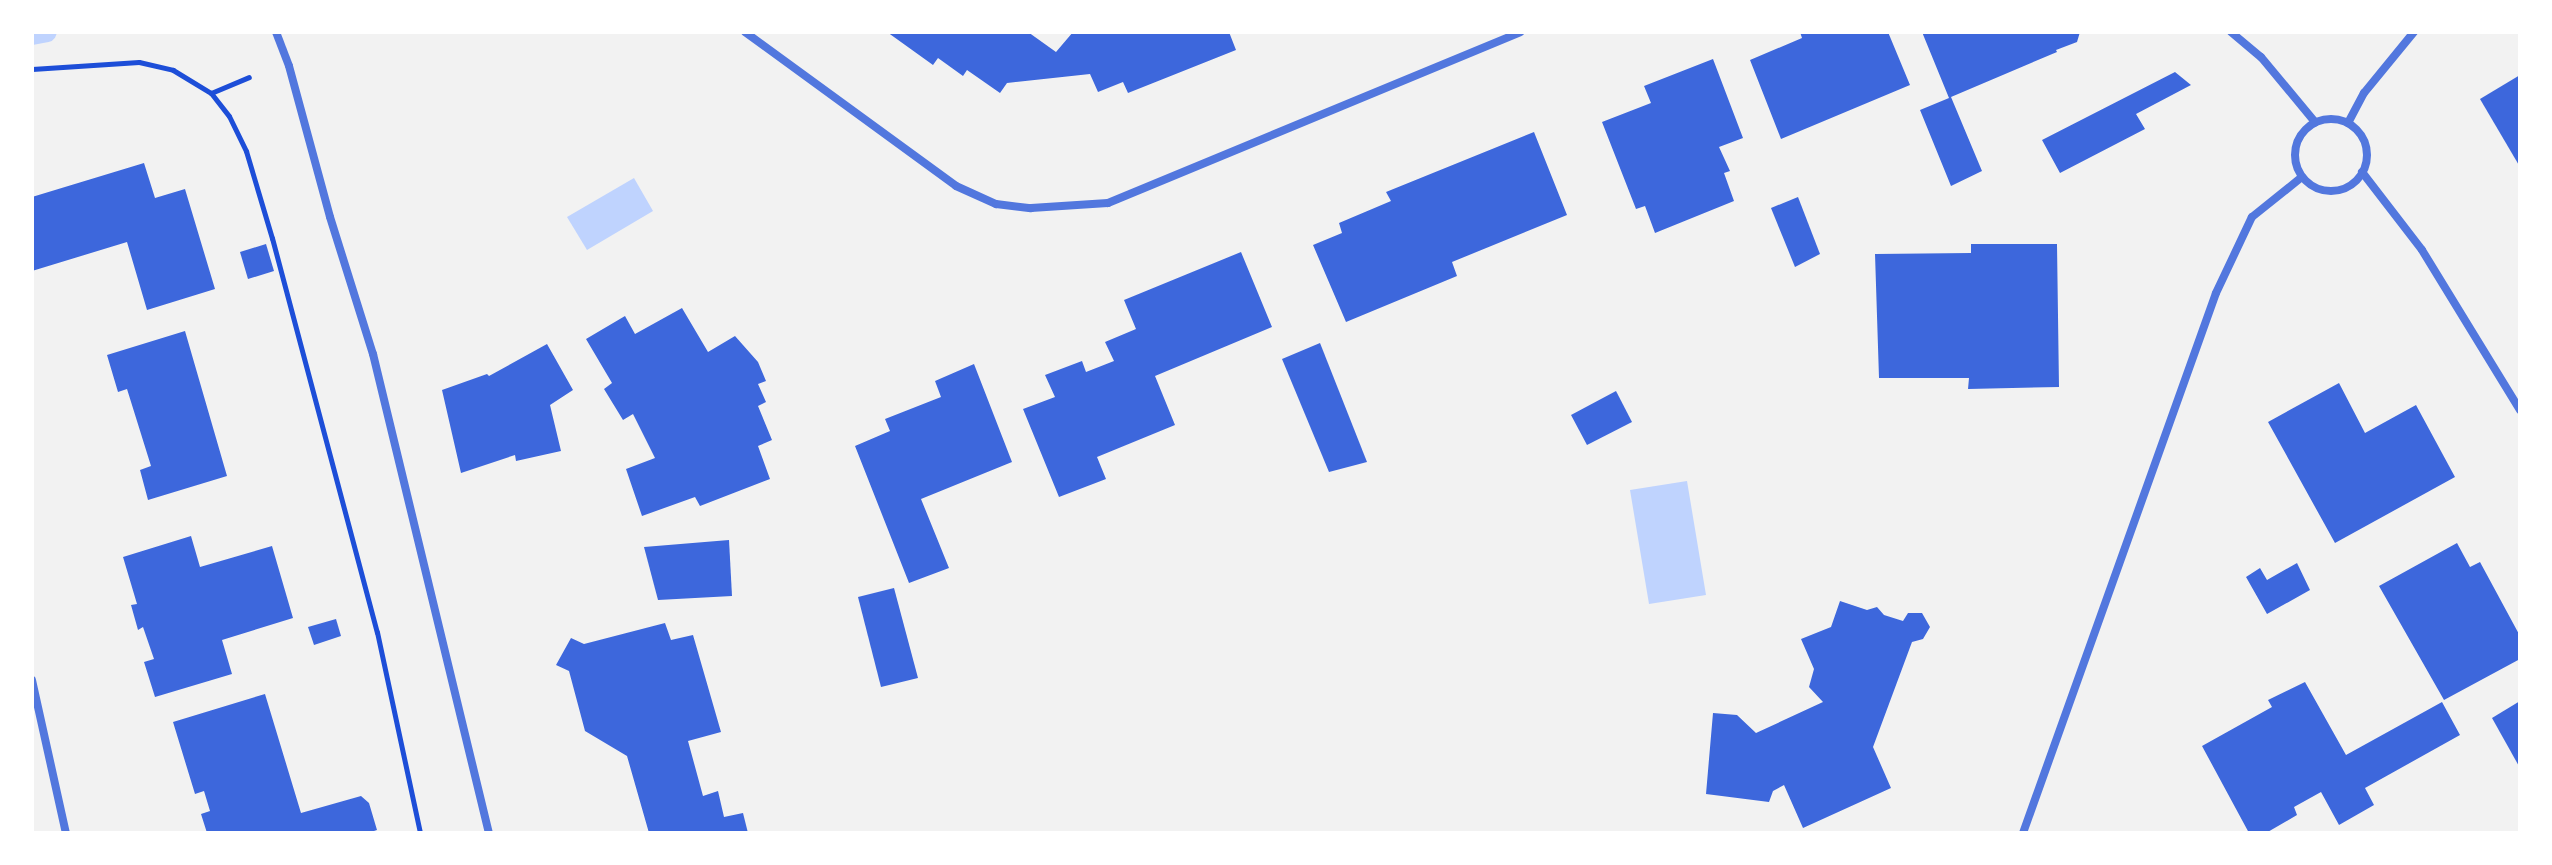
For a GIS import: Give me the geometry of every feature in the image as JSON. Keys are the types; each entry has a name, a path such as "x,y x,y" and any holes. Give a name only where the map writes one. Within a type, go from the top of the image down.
{"street":[{"path":"276,32 289,66 330,217 373,354 489,833"},
{"path":"745,32 956,186 996,204 1031,208 1108,203 1520,32"},
{"path":"2231,32 2261,57 2315,122"},
{"path":"2348,123 2364,93 2414,32"},
{"path":"2337,119 2348,123 2358,130 2367,151 2362,172 2345,188 2333,191 2321,189 2302,177 2297,167 2296,147 2300,137 2315,122 2337,119"},
{"path":"2362,172 2422,250 2520,410"},
{"path":"2023,833 2216,293 2252,217 2302,177"},
{"path":"32,680 66,833"}],"path":[{"path":"32,69 139,62 173,70 211,93 229,116 246,151 272,238 377,632 420,833"},
{"path":"211,93 249,77"}],"water":[{"path":"634,178 653,211 587,250 567,217"},
{"path":"1687,481 1706,595 1649,604 1630,490"}],"building":[{"path":"887,32 1028,32 1056,52 1073,32 1229,32 1236,50 1128,93 1123,82 1098,92 1090,74 1007,83 1000,93 967,70 963,76 938,58 933,65"},
{"path":"1800,32 1888,32 1910,85 1781,139 1750,60 1802,38"},
{"path":"1922,32 2080,32 2077,42 1951,97 1982,171 1951,186 1920,110 1949,98"},
{"path":"1713,59 1743,138 1719,147 1730,171 1724,173 1734,201 1655,233 1645,206 1636,209 1602,122 1651,103 1644,86"},
{"path":"2175,72 2191,85 2136,114 2145,129 2060,173 2042,140"},
{"path":"2520,75 2520,167 2480,99"},
{"path":"1534,132 1567,215 1452,262 1457,276 1346,322 1313,245 1342,233 1339,223 1391,201 1386,192"},
{"path":"144,163 155,198 185,189 215,289 147,310 127,242 32,271 32,197"},
{"path":"1798,197 1820,254 1795,267 1771,208"},
{"path":"266,244 274,271 248,279 240,252"},
{"path":"1971,244 2057,244 2059,387 1968,389 1969,378 1879,378 1875,254 1971,253"},
{"path":"1241,252 1272,327 1155,376 1175,425 1097,457 1106,479 1059,497 1023,409 1055,397 1045,375 1082,361 1086,372 1114,361 1105,342 1136,329 1124,300"},
{"path":"682,308 708,352 735,336 758,362 766,381 758,384 766,402 758,406 772,440 758,446 770,479 700,506 695,497 642,516 626,469 655,458 633,414 623,420 604,389 612,383 586,339 625,316 635,334"},
{"path":"185,331 227,476 148,500 140,470 151,466 127,389 118,392 107,355"},
{"path":"1320,343 1367,462 1329,472 1282,359"},
{"path":"547,344 573,390 550,405 561,451 516,461 515,455 461,473 442,390 487,374 489,376"},
{"path":"974,364 1012,462 921,499 949,568 909,583 855,446 890,431 885,419 941,397 935,381"},
{"path":"2339,383 2365,433 2416,405 2455,477 2335,543 2268,422"},
{"path":"1616,391 1632,422 1587,445 1571,415"},
{"path":"191,536 200,567 272,546 293,618 222,640 232,674 155,697 144,662 154,659 143,627 138,630 131,605 137,604 123,557"},
{"path":"729,540 732,596 658,600 644,547"},
{"path":"2457,543 2470,567 2480,562 2520,636 2520,659 2444,700 2379,586"},
{"path":"2297,563 2310,590 2267,614 2246,577 2260,568 2267,580"},
{"path":"894,588 918,678 881,687 858,597"},
{"path":"1840,601 1867,610 1877,607 1884,615 1903,621 1908,613 1922,613 1930,627 1923,639 1912,642 1873,747 1891,788 1803,828 1784,785 1773,791 1769,802 1706,794 1713,713 1737,715 1756,733 1823,702 1809,687 1814,669 1801,639 1831,627"},
{"path":"336,619 341,636 314,645 308,627"},
{"path":"665,623 671,640 693,635 721,732 688,741 703,796 718,791 724,817 743,813 748,833 649,833 627,756 585,731 569,671 556,665 571,638 584,644"},
{"path":"2305,682 2346,755 2442,702 2460,735 2365,788 2374,805 2339,825 2321,792 2294,807 2297,815 2266,833 2249,833 2202,746 2272,707 2268,700"},
{"path":"265,694 301,813 361,796 369,803 377,830 368,833 207,833 201,814 210,811 204,791 195,794 173,722"},
{"path":"2520,701 2520,768 2492,718"}],"waterway":[{"path":"32,35 47,32"}]}
